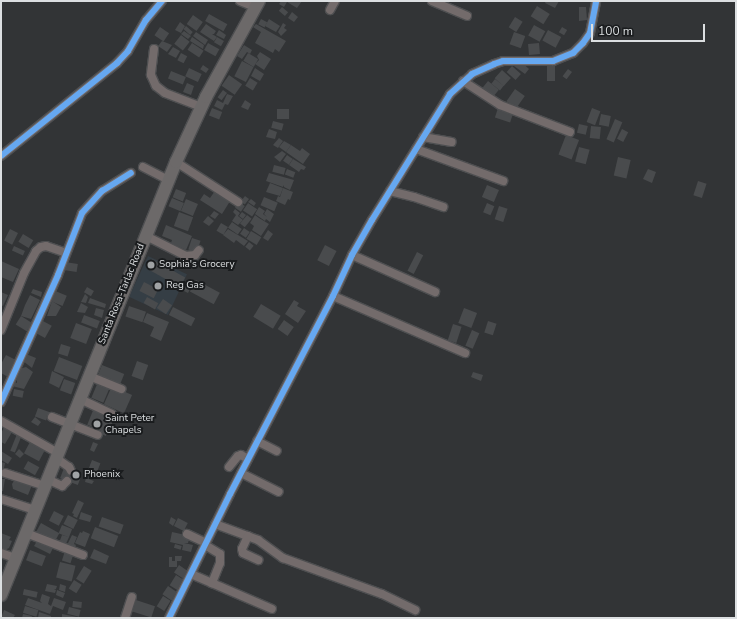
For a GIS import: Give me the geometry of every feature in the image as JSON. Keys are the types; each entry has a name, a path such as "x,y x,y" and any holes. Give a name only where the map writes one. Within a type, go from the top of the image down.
{"highway":[{"name":"Santa Rosa-Tarlac Road","path":"1,595 5,571 15,558 26,533 168,180 200,107 257,4"}],"street":[{"path":"1,156 117,63 128,51 146,20 162,1"},
{"path":"240,1 257,4"},
{"path":"330,10 335,1"},
{"path":"432,1 466,16"},
{"path":"168,618 257,441 333,296 352,255 450,94 463,81 482,68 502,62 548,61 567,56 581,47 592,28 596,1"},
{"path":"154,49 151,75 156,86 165,93 200,107"},
{"path":"463,81 500,105 570,132"},
{"path":"423,137 452,142"},
{"path":"416,149 503,181"},
{"path":"176,162 238,202"},
{"path":"143,167 168,180"},
{"path":"1,402 82,213 89,203 102,191 131,173"},
{"path":"390,191 414,196 443,207"},
{"path":"146,236 186,256 195,255 200,250"},
{"path":"1,330 24,273 36,251 41,247 46,246 66,253"},
{"path":"352,255 435,292"},
{"path":"333,296 465,353"},
{"path":"89,376 121,389"},
{"path":"80,399 112,414"},
{"path":"52,417 98,436"},
{"path":"1,421 57,456 69,467 71,471"},
{"path":"257,441 277,450"},
{"path":"230,467 238,456 241,455 248,459"},
{"path":"5,473 62,486 67,481"},
{"path":"241,473 279,492"},
{"path":"1,499 35,510"},
{"path":"215,524 263,543 283,558 382,594 415,610"},
{"path":"26,533 83,554"},
{"path":"187,534 206,544 220,554 220,562 212,583"},
{"path":"248,536 242,549 243,553 258,560"},
{"path":"1,553 15,558"},
{"path":"191,574 272,609"},
{"path":"125,618 132,597"}],"shaded area":[{"name":"Reg Gas","path":"148,256 187,274 168,315 129,297"}],"building":[{"path":"281,1 302,1 297,8 287,2 284,7 279,4"},
{"path":"546,1 559,1 555,8 545,3"},
{"path":"537,6 550,14 543,24 531,16"},
{"path":"282,7 288,12 285,16 279,11"},
{"path":"579,7 586,7 587,20 579,21"},
{"path":"292,12 298,17 294,22 288,18"},
{"path":"209,14 227,24 223,31 205,21"},
{"path":"193,15 203,22 197,31 187,24"},
{"path":"515,17 523,22 516,32 509,27"},
{"path":"261,19 267,22 265,28 258,24"},
{"path":"269,19 280,26 276,32 265,26"},
{"path":"180,22 185,26 181,33 175,30"},
{"path":"283,23 286,25 284,28 287,30 281,36 278,32"},
{"path":"206,24 216,31 212,34 217,37 214,41 200,32"},
{"path":"256,24 286,41 279,52 275,49 273,53 255,43 261,32 253,27"},
{"path":"534,25 545,31 540,42 528,35"},
{"path":"186,26 193,32 190,35 183,29"},
{"path":"160,27 169,33 164,41 154,35"},
{"path":"562,27 567,30 564,35 559,32"},
{"path":"219,30 226,35 224,39 216,35"},
{"path":"548,30 561,37 556,48 542,41"},
{"path":"184,31 191,36 188,39 181,34"},
{"path":"196,32 208,40 205,45 193,36"},
{"path":"514,32 525,36 521,48 510,44"},
{"path":"181,35 190,42 183,50 174,44"},
{"path":"192,37 204,45 203,49 190,41"},
{"path":"217,37 224,41 221,46 214,42"},
{"path":"162,41 172,45 167,52 158,46"},
{"path":"192,43 204,51 199,57 188,50"},
{"path":"208,43 219,49 215,56 204,50"},
{"path":"539,43 540,54 529,55 528,44"},
{"path":"244,45 252,50 250,54 247,52 242,59 237,56"},
{"path":"173,47 180,51 176,58 168,54"},
{"path":"260,52 271,59 264,70 255,64 259,60 257,56"},
{"path":"181,53 187,56 184,63 177,60"},
{"path":"248,53 258,59 254,67 243,61"},
{"path":"519,60 529,69 525,74 514,66"},
{"path":"242,61 254,67 246,82 234,76"},
{"path":"203,65 209,69 206,73 200,69"},
{"path":"512,66 521,74 516,80 507,72"},
{"path":"547,66 555,66 555,81 547,81"},
{"path":"189,68 202,74 198,82 185,76"},
{"path":"255,68 264,74 260,81 251,76"},
{"path":"568,69 572,72 567,79 563,76"},
{"path":"502,70 511,78 504,86 495,78"},
{"path":"171,71 186,77 183,84 168,78"},
{"path":"229,75 242,84 235,95 222,86"},
{"path":"250,78 258,83 253,90 245,86"},
{"path":"495,79 504,86 500,91 491,84"},
{"path":"488,81 499,90 492,98 481,90"},
{"path":"187,83 194,86 191,95 183,92"},
{"path":"515,89 525,96 516,108 506,101"},
{"path":"223,90 227,93 222,100 218,97"},
{"path":"227,94 233,96 228,105 225,104 222,110 214,106 217,100 223,103"},
{"path":"245,100 251,104 248,110 241,107"},
{"path":"212,108 222,112 219,120 209,115"},
{"path":"498,108 513,113 510,122 495,118"},
{"path":"592,108 600,111 595,125 587,122"},
{"path":"277,109 289,109 289,119 277,119"},
{"path":"601,114 611,116 609,127 599,125"},
{"path":"615,119 622,122 614,142 606,139"},
{"path":"273,121 284,124 282,131 271,128"},
{"path":"579,124 588,126 586,135 577,133"},
{"path":"591,126 601,127 600,139 590,138"},
{"path":"269,129 277,132 275,139 266,137"},
{"path":"622,129 628,132 623,142 617,139"},
{"path":"566,135 579,140 572,160 558,155"},
{"path":"279,138 283,141 278,148 273,145"},
{"path":"284,141 291,145 286,152 279,147"},
{"path":"291,145 300,151 302,148 310,154 303,164 286,152"},
{"path":"579,147 590,150 586,164 575,161"},
{"path":"282,151 286,154 280,162 274,157"},
{"path":"287,155 293,159 289,165 283,161"},
{"path":"618,157 631,160 626,178 614,176"},
{"path":"293,159 306,167 304,170 301,169 299,172 289,165"},
{"path":"274,165 286,168 284,175 272,172"},
{"path":"287,169 295,172 293,178 285,175"},
{"path":"648,169 656,172 652,183 643,179"},
{"path":"269,173 294,180 290,190 284,187 284,185 283,187 266,181"},
{"path":"698,181 707,184 702,198 693,195"},
{"path":"270,183 283,188 280,196 266,192"},
{"path":"487,185 499,190 494,202 482,197"},
{"path":"217,188 232,198 222,214 200,200 204,194 210,198"},
{"path":"283,188 293,192 290,200 288,199 285,205 276,201 278,196 280,197"},
{"path":"176,189 186,193 183,201 173,197"},
{"path":"245,196 249,199 245,205 241,202"},
{"path":"264,197 278,203 274,211 260,205"},
{"path":"172,198 184,203 180,211 168,206"},
{"path":"186,199 198,204 193,216 181,211"},
{"path":"251,199 256,203 254,206 248,202"},
{"path":"239,202 245,206 241,212 235,208"},
{"path":"248,203 257,209 252,217 243,210"},
{"path":"487,203 494,206 490,215 483,212"},
{"path":"499,206 508,209 503,222 495,219"},
{"path":"259,207 265,211 263,214 267,217 264,214 267,209 274,214 270,222 266,219 265,221 255,214"},
{"path":"235,209 240,213 238,216 243,220 238,225 232,221 236,215 233,212"},
{"path":"214,211 219,214 215,219 210,216"},
{"path":"179,212 193,217 188,231 174,226"},
{"path":"242,212 246,215 243,219 239,216"},
{"path":"247,215 252,219 245,227 240,224"},
{"path":"255,215 269,224 261,236 252,230 254,226 250,223"},
{"path":"208,216 214,221 209,226 203,222"},
{"path":"232,222 242,229 238,235 228,228"},
{"path":"221,223 228,227 223,235 216,231"},
{"path":"166,225 192,236 186,250 171,243 172,240 162,236"},
{"path":"244,228 250,232 246,238 240,234"},
{"path":"10,229 18,233 12,245 4,241"},
{"path":"228,229 248,241 244,246 236,240 234,243 223,235"},
{"path":"268,230 273,234 268,241 263,238"},
{"path":"251,231 261,237 257,245 246,239"},
{"path":"23,234 33,240 29,248 18,242"},
{"path":"192,238 201,241 197,252 188,249"},
{"path":"249,242 254,246 250,250 245,247"},
{"path":"325,245 337,251 329,266 317,260"},
{"path":"14,246 25,251 23,255 12,251"},
{"path":"417,252 423,255 414,274 407,271"},
{"path":"152,259 185,277 180,287 147,269"},
{"path":"1,261 19,269 13,282 1,277"},
{"path":"65,262 78,264 77,272 64,270"},
{"path":"196,280 220,293 214,304 190,291"},
{"path":"144,282 158,289 154,298 139,291"},
{"path":"183,284 191,287 188,293 180,289"},
{"path":"87,287 94,291 91,296 84,292"},
{"path":"33,289 42,292 41,297 31,293"},
{"path":"53,290 67,296 63,306 49,300"},
{"path":"1,292 8,295 3,306 1,305"},
{"path":"85,294 88,297 86,303 81,302"},
{"path":"30,295 40,300 31,319 21,316"},
{"path":"147,297 158,303 155,309 144,303"},
{"path":"90,298 106,304 105,308 88,303"},
{"path":"163,299 172,305 166,314 157,308"},
{"path":"294,300 299,303 297,306 306,311 298,323 285,314"},
{"path":"52,301 61,307 56,316 47,316"},
{"path":"81,303 88,307 85,313 77,312"},
{"path":"261,304 281,316 273,329 253,317"},
{"path":"129,306 146,312 142,322 125,316"},
{"path":"173,307 195,318 191,326 169,315"},
{"path":"96,308 104,310 102,318 94,315"},
{"path":"464,308 477,313 471,328 458,323"},
{"path":"147,313 169,322 161,341 150,336 154,327 143,322"},
{"path":"84,315 100,321 97,329 81,322"},
{"path":"21,316 32,323 27,331 16,324"},
{"path":"284,320 294,327 288,336 278,329"},
{"path":"43,321 52,326 45,338 36,333"},
{"path":"488,321 497,324 493,335 484,332"},
{"path":"76,323 92,329 86,344 70,338"},
{"path":"453,324 462,327 456,343 448,340"},
{"path":"472,330 479,333 473,349 465,346"},
{"path":"61,344 71,347 68,356 58,354"},
{"path":"26,354 36,358 32,368 23,361"},
{"path":"6,355 16,360 8,377 1,373 1,364"},
{"path":"59,357 82,366 77,380 54,371"},
{"path":"137,361 148,365 143,380 132,376"},
{"path":"102,365 124,374 119,386 97,377"},
{"path":"26,367 33,372 24,389 12,386 14,382 17,383 17,379 15,378 19,369"},
{"path":"52,371 64,377 59,388 49,383"},
{"path":"473,372 483,375 481,381 471,377"},
{"path":"64,379 75,383 71,394 60,390"},
{"path":"98,382 110,387 103,403 91,398"},
{"path":"112,386 132,395 124,413 104,404"},
{"path":"14,389 24,391 22,398 13,396"},
{"path":"38,408 49,412 46,421 35,416"},
{"path":"94,408 109,414 102,431 87,425"},
{"path":"109,414 115,417 106,436 99,433"},
{"path":"35,417 41,422 38,426 31,422"},
{"path":"4,428 12,432 5,444 1,442 1,433"},
{"path":"17,434 22,436 15,453 10,451"},
{"path":"31,440 46,448 39,461 24,453"},
{"path":"93,442 98,444 94,452 90,450"},
{"path":"19,449 24,454 20,458 15,454"},
{"path":"1,451 12,458 8,464 1,460"},
{"path":"92,460 100,463 95,477 87,474"},
{"path":"28,461 39,467 35,475 24,469"},
{"path":"1,462 5,463 2,478 1,478"},
{"path":"64,468 82,475 78,485 60,478"},
{"path":"86,478 94,481 92,484 85,482"},
{"path":"1,479 5,479 3,491 1,491"},
{"path":"15,479 32,485 28,495 13,489 12,484"},
{"path":"78,500 84,503 77,518 73,516 74,514 72,513"},
{"path":"54,511 64,516 59,526 49,521"},
{"path":"81,512 92,516 90,522 79,519"},
{"path":"68,515 78,520 73,529 63,524"},
{"path":"102,517 124,525 120,534 99,526"},
{"path":"171,517 176,520 173,526 169,523"},
{"path":"178,518 188,523 184,531 174,526"},
{"path":"41,523 59,533 55,542 36,532"},
{"path":"62,525 72,529 69,537 59,533"},
{"path":"95,527 118,536 114,547 91,538"},
{"path":"83,531 90,534 85,547 75,543 80,532 82,533"},
{"path":"172,532 190,536 188,543 184,543 193,545 191,552 182,550 183,545 170,542"},
{"path":"1,533 11,537 9,540 12,541 9,548 5,550 1,548"},
{"path":"62,535 69,537 65,546 59,543"},
{"path":"72,535 77,537 74,544 76,545 74,549 67,545"},
{"path":"37,541 53,548 50,554 34,546"},
{"path":"175,544 182,546 181,550 174,548"},
{"path":"94,549 109,556 106,564 90,558"},
{"path":"30,550 46,556 42,566 26,560"},
{"path":"65,551 74,554 70,563 62,561"},
{"path":"175,556 182,556 181,561 177,561 177,567 169,567 169,557 172,557 172,561 175,561"},
{"path":"60,562 76,566 72,581 56,578"},
{"path":"179,565 188,571 183,579 174,572"},
{"path":"84,566 92,571 84,583 76,579"},
{"path":"176,575 184,580 177,590 170,585"},
{"path":"74,580 82,585 76,593 69,588"},
{"path":"47,584 57,586 56,589 54,589 56,590 55,593 45,591"},
{"path":"60,584 66,586 65,592 59,590"},
{"path":"168,586 177,592 172,600 162,594"},
{"path":"24,589 38,592 36,598 23,595"},
{"path":"57,590 65,593 63,598 56,595"},
{"path":"42,594 50,597 48,604 51,606 54,598 66,602 63,610 53,606 50,614 25,605 28,598 42,603 40,601"},
{"path":"163,596 171,601 164,611 157,606"},
{"path":"136,600 155,606 151,618 132,611"},
{"path":"73,601 82,602 81,608 72,607"},
{"path":"25,606 38,610 36,617 23,613"},
{"path":"69,607 81,610 79,617 67,614"},
{"path":"4,610 15,615 13,618 1,618"},
{"path":"39,612 51,616 51,618 38,618"},
{"path":"23,614 32,616 31,618 22,618"},
{"path":"62,614 77,617 77,618 62,618"}],"cycle path":[{"path":"1,156 117,63 128,51 146,20 162,1"},
{"path":"169,618 230,494 333,296 352,255 450,94 472,74 494,64 503,61 553,61 573,53 590,33 596,1"},
{"path":"1,402 58,275 82,213 102,191 131,173"}],"place":[{"name":"Sophia's Grocery","path":"151,265"},
{"name":"Reg Gas","path":"158,286"},
{"name":"Saint Peter Chapels","path":"97,424"},
{"name":"Phoenix","path":"76,475"}]}
